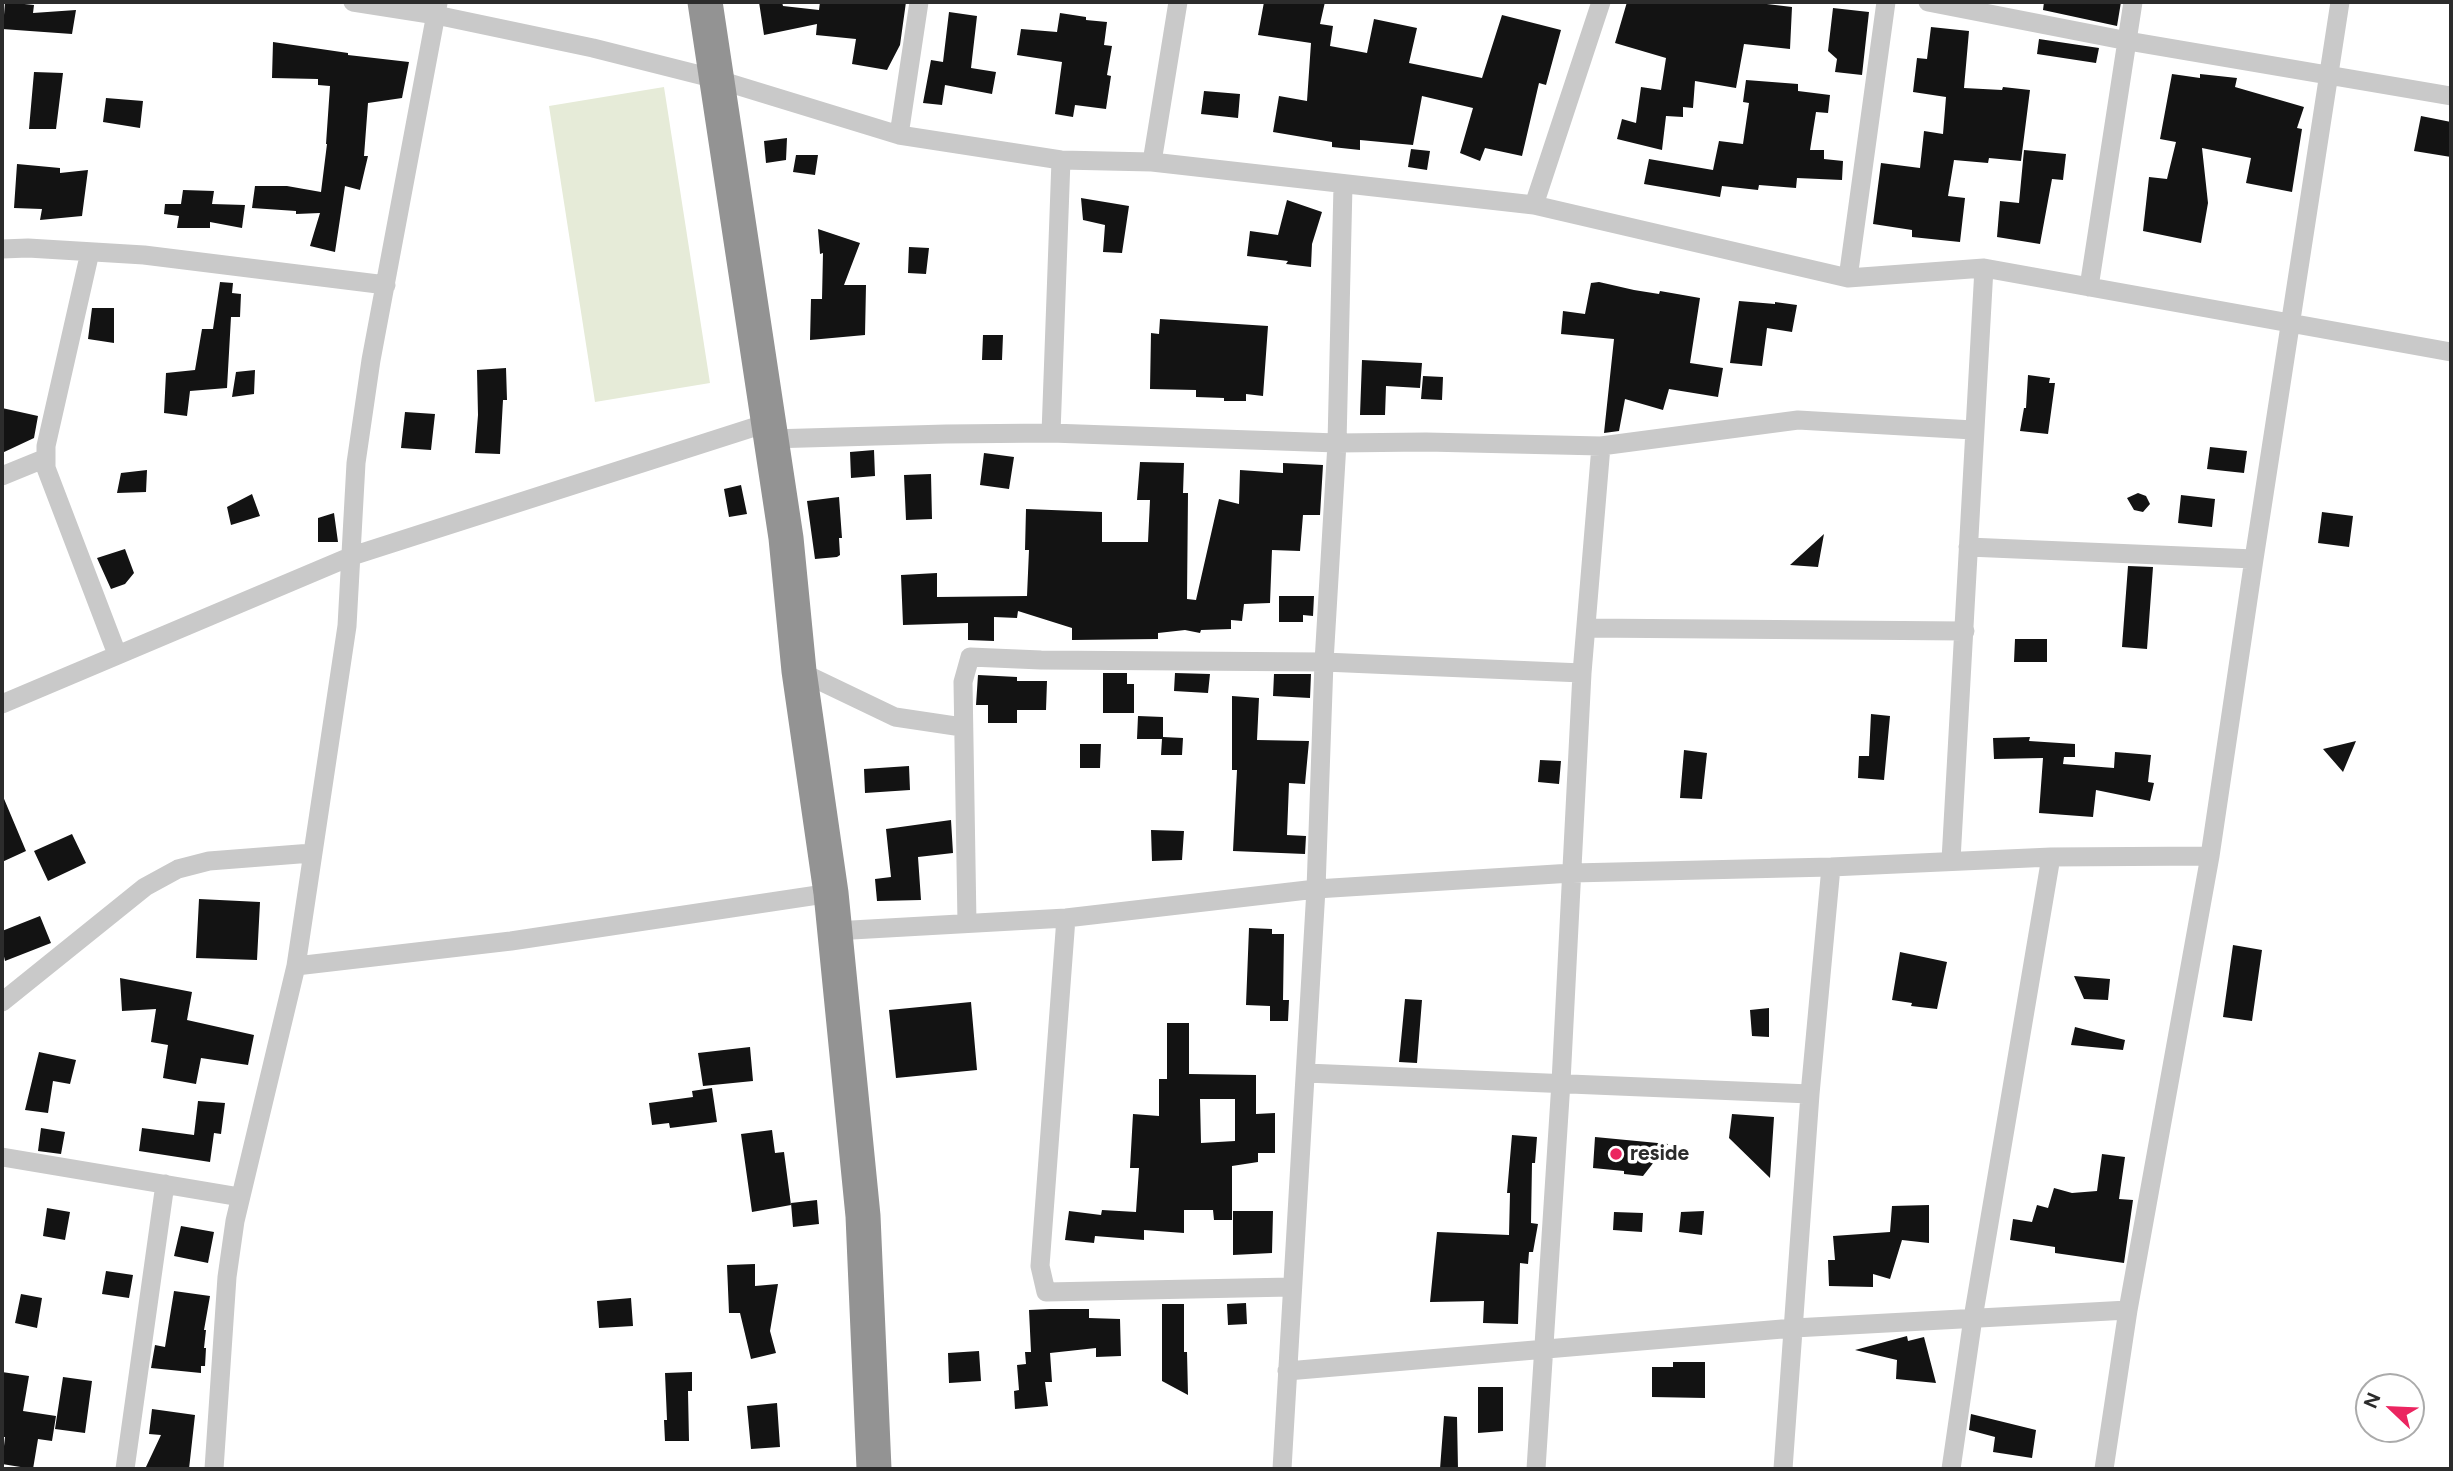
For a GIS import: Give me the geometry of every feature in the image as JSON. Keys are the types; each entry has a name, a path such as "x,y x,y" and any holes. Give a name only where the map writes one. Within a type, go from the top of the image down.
{"highway":[{"path":"705,2 786,538 800,671 831,893 863,1216 874,1469"}],"street":[{"path":"353,2 437,8 716,79 899,135 1061,160 1152,163 1534,205 1848,278 1984,268 2451,352"},
{"path":"899,135 919,2"},
{"path":"1152,163 1178,2"},
{"path":"1534,205 1601,2"},
{"path":"1848,278 1886,2"},
{"path":"1928,2 2127,41 2451,96"},
{"path":"2089,287 2133,2"},
{"path":"2104,1469 2128,1310 2210,856 2253,559 2340,2"},
{"path":"214,1469 227,1277 240,1197 296,966 339,692 347,626 356,463 371,360 437,8"},
{"path":"1051,433 1061,160"},
{"path":"1282,1469 1316,889 1324,662 1337,443 1343,185"},
{"path":"2,250 28,248 144,255 386,285"},
{"path":"90,252 46,457 48,475 117,654"},
{"path":"1951,860 1984,268"},
{"path":"2,704 352,556 769,431 1051,433 1337,443 1601,446 1798,420 1973,430"},
{"path":"1536,1469 1561,1082 1582,673 1601,446"},
{"path":"2,476 46,457"},
{"path":"1968,547 2253,559"},
{"path":"1586,628 1965,631"},
{"path":"967,923 962,727 963,682 970,657 1324,662 1582,673"},
{"path":"800,671 895,717 962,727"},
{"path":"2,1002 145,887 178,869 209,861 312,853"},
{"path":"834,931 1066,918 1316,889 1572,873 1831,867 2051,857 2210,856"},
{"path":"1951,1469 1973,1318 2051,857"},
{"path":"1783,1469 1810,1094 1831,867"},
{"path":"296,966 511,941 831,893"},
{"path":"1066,918 1040,1266 1046,1292 1291,1287"},
{"path":"1306,1073 1810,1094"},
{"path":"2,1157 240,1197"},
{"path":"125,1469 165,1184"},
{"path":"1287,1371 1794,1328 2128,1310"}],"green space":[{"path":"664,87 710,383 595,402 549,106"}],"building":[{"path":"5,2 34,5 33,13 76,10 72,34 2,29"},
{"path":"759,2 782,2 783,6 819,10 820,2 906,2 900,45 887,70 852,64 856,39 816,35 817,24 764,35"},
{"path":"1264,2 1325,2 1320,24 1333,26 1330,46 1367,53 1374,19 1417,28 1409,63 1482,78 1502,15 1561,30 1546,85 1539,83 1522,156 1485,148 1480,161 1460,153 1473,108 1422,96 1413,145 1360,140 1360,150 1332,147 1332,142 1273,132 1279,96 1307,101 1311,43 1258,35"},
{"path":"1627,2 1750,2 1792,7 1790,49 1744,44 1736,88 1695,81 1693,108 1683,107 1683,117 1666,116 1662,150 1617,139 1622,119 1636,123 1641,87 1661,90 1666,58 1615,43"},
{"path":"2044,2 2121,2 2117,26 2043,10"},
{"path":"1833,8 1869,12 1862,75 1835,72 1837,59 1828,51"},
{"path":"949,12 977,16 971,68 996,72 992,94 945,85 942,105 923,103 931,60 943,62"},
{"path":"1060,13 1107,22 1104,45 1112,46 1107,75 1111,76 1106,109 1075,105 1073,117 1055,114 1062,62 1017,55 1021,29 1057,32"},
{"path":"1931,27 1969,31 1964,88 2002,90 2003,87 2030,90 2021,161 1989,158 1988,163 1954,160 1948,196 1965,198 1960,242 1912,237 1912,230 1873,224 1881,163 1920,168 1924,131 1943,134 1946,97 1913,92 1917,58 1927,59"},
{"path":"2039,39 2099,48 2096,63 2037,54"},
{"path":"273,42 409,62 402,98 368,103 364,156 368,156 360,190 345,186 335,252 310,246 320,213 296,214 296,211 252,208 255,186 287,186 321,192 330,86 318,85 318,79 272,78"},
{"path":"34,72 63,73 56,129 29,129"},
{"path":"2172,74 2200,78 2200,74 2237,78 2235,87 2304,107 2297,128 2302,129 2292,192 2246,183 2251,158 2202,148 2208,203 2201,243 2143,231 2149,177 2167,179 2176,142 2160,139"},
{"path":"1746,80 1798,84 1798,91 1830,95 1828,113 1816,112 1810,150 1824,150 1824,159 1843,161 1842,180 1797,178 1796,188 1759,185 1758,190 1722,186 1720,197 1644,184 1649,159 1713,170 1719,141 1743,144 1749,103 1743,102"},
{"path":"1204,91 1240,94 1238,118 1201,114"},
{"path":"106,98 143,101 140,128 103,122"},
{"path":"2421,116 2451,122 2451,157 2414,151"},
{"path":"787,138 786,160 766,163 764,141"},
{"path":"1411,149 1430,151 1427,170 1408,167"},
{"path":"2024,150 2066,154 2063,180 2052,179 2040,244 1997,237 2000,201 2019,203"},
{"path":"796,155 818,155 815,175 793,172"},
{"path":"17,164 60,168 60,173 88,170 82,216 40,220 42,209 14,208"},
{"path":"183,190 214,191 212,204 245,205 242,228 210,222 210,228 177,228 179,216 164,214 165,204 181,204"},
{"path":"1081,198 1129,206 1122,253 1103,252 1105,225 1083,220"},
{"path":"1287,200 1322,212 1312,244 1311,267 1247,256 1250,231 1278,235"},
{"path":"818,229 860,243 844,285 866,285 865,335 810,340 811,299 822,299 823,253 820,254"},
{"path":"909,247 929,248 926,274 908,273"},
{"path":"220,282 233,283 232,293 241,294 240,317 231,317 227,388 190,391 187,416 164,413 166,373 195,370 202,329 213,329"},
{"path":"1599,282 1659,294 1660,291 1700,298 1690,363 1723,368 1718,397 1669,389 1663,410 1625,399 1619,431 1604,433 1614,339 1561,334 1563,311 1585,314 1591,283"},
{"path":"1739,301 1797,305 1792,332 1767,328 1762,366 1730,363"},
{"path":"92,308 114,308 114,343 88,339"},
{"path":"1160,319 1268,326 1263,396 1246,394 1246,401 1224,401 1224,398 1196,397 1196,390 1150,389 1151,333 1159,334"},
{"path":"983,335 1003,335 1002,360 982,360"},
{"path":"1362,360 1422,363 1420,388 1386,386 1385,415 1360,415"},
{"path":"506,368 507,400 503,400 500,454 475,453 477,370"},
{"path":"255,370 254,394 232,397 236,372"},
{"path":"2028,375 2050,378 2049,383 2055,383 2048,434 2020,431 2026,408"},
{"path":"1423,376 1443,377 1442,400 1421,399"},
{"path":"2,408 38,416 34,438 2,453"},
{"path":"405,412 435,414 431,450 401,448"},
{"path":"2210,447 2247,451 2244,473 2207,469"},
{"path":"874,450 875,476 851,478 850,452"},
{"path":"984,453 1014,457 1009,489 980,485"},
{"path":"1140,462 1184,463 1183,493 1188,493 1187,599 1196,600 1219,499 1239,504 1240,470 1283,473 1283,463 1323,465 1320,515 1303,515 1300,551 1272,550 1270,603 1244,604 1242,621 1231,620 1231,629 1201,630 1200,633 1185,630 1158,633 1158,639 1072,640 1072,628 1018,611 1017,618 994,617 994,641 968,640 968,623 903,625 901,575 937,573 937,597 1027,596 1029,550 1025,550 1026,509 1102,512 1102,542 1148,542 1150,500 1137,500"},
{"path":"147,470 146,492 117,493 121,473"},
{"path":"931,474 932,519 906,520 904,475"},
{"path":"741,485 747,514 729,517 724,489"},
{"path":"2138,493 2146,496 2150,504 2143,512 2134,510 2127,498"},
{"path":"252,494 260,516 231,525 227,507"},
{"path":"2181,495 2215,499 2212,527 2178,523"},
{"path":"839,497 842,538 839,538 840,555 815,559 807,501"},
{"path":"2322,512 2353,516 2349,547 2318,543"},
{"path":"334,513 338,542 318,542 318,518"},
{"path":"1824,534 1818,567 1790,565"},
{"path":"125,549 134,573 125,584 111,589 97,558"},
{"path":"2128,566 2153,567 2147,649 2122,647"},
{"path":"1279,596 1314,596 1313,616 1303,615 1303,622 1279,622"},
{"path":"2015,639 2047,639 2047,662 2014,662"},
{"path":"1103,673 1127,673 1127,684 1134,684 1134,713 1103,713"},
{"path":"1175,673 1210,674 1208,693 1174,691"},
{"path":"1274,674 1311,674 1310,698 1273,696"},
{"path":"978,675 1017,677 1017,681 1047,681 1046,710 1017,710 1017,723 988,723 988,705 976,705"},
{"path":"1232,696 1259,698 1257,740 1309,741 1305,784 1289,783 1287,835 1306,836 1305,854 1233,851 1237,770 1232,770"},
{"path":"1871,714 1890,716 1884,780 1858,778 1859,756 1869,756"},
{"path":"1138,716 1163,717 1163,737 1183,738 1182,755 1161,755 1162,739 1137,739"},
{"path":"2030,737 2029,741 2075,744 2075,757 2064,757 2063,764 2114,768 2115,752 2151,755 2148,782 2154,783 2150,801 2096,790 2093,817 2039,813 2043,758 1994,759 1993,738"},
{"path":"2356,741 2343,772 2323,749"},
{"path":"1080,744 1101,744 1100,768 1080,768"},
{"path":"1684,750 1707,753 1702,799 1680,798"},
{"path":"1540,760 1561,761 1559,784 1538,782"},
{"path":"909,766 910,790 865,793 864,769"},
{"path":"2,794 26,851 2,862"},
{"path":"951,820 953,853 918,857 921,900 877,901 875,879 891,877 886,829"},
{"path":"1151,830 1184,831 1182,860 1152,861"},
{"path":"72,834 86,863 48,881 34,851"},
{"path":"199,899 260,902 257,960 196,958"},
{"path":"40,916 51,943 5,961 2,931"},
{"path":"1249,928 1272,929 1272,934 1284,934 1283,1000 1289,1000 1288,1021 1270,1021 1270,1006 1246,1005"},
{"path":"2233,945 2262,950 2252,1021 2223,1017"},
{"path":"1900,952 1947,962 1937,1009 1911,1006 1912,1003 1892,1000"},
{"path":"2074,976 2110,979 2108,1000 2084,999"},
{"path":"120,978 192,992 187,1020 254,1035 248,1065 201,1058 196,1084 163,1078 168,1045 151,1042 156,1009 122,1011"},
{"path":"1405,999 1422,1000 1417,1063 1399,1062"},
{"path":"971,1002 977,1070 896,1078 889,1010"},
{"path":"1769,1008 1769,1037 1752,1036 1750,1010"},
{"path":"1167,1023 1189,1023 1189,1074 1256,1075 1256,1114 1275,1113 1275,1153 1258,1153 1258,1162 1232,1166 1232,1220 1214,1220 1213,1210 1184,1210 1184,1233 1144,1230 1144,1240 1095,1236 1094,1243 1065,1240 1069,1211 1101,1215 1102,1210 1136,1212 1139,1168 1130,1168 1133,1114 1159,1116 1159,1079 1167,1079","holes":["1200,1099 1235,1099 1235,1141 1201,1143"]},
{"path":"2075,1027 2125,1040 2123,1050 2071,1045"},
{"path":"750,1047 753,1081 703,1086 698,1053"},
{"path":"39,1052 76,1060 70,1084 53,1081 48,1113 25,1110"},
{"path":"712,1088 717,1122 670,1128 669,1123 652,1125 649,1103 693,1097 692,1091"},
{"path":"198,1101 225,1103 221,1134 214,1133 210,1162 139,1151 142,1128 194,1135"},
{"path":"1732,1114 1774,1117 1770,1178 1729,1138"},
{"path":"41,1128 65,1132 61,1154 38,1151"},
{"path":"772,1130 775,1153 784,1152 791,1205 752,1212 741,1134"},
{"path":"1512,1135 1537,1137 1535,1163 1532,1163 1531,1223 1538,1224 1528,1264 1520,1263 1518,1324 1483,1323 1484,1301 1430,1302 1437,1232 1509,1235 1510,1193 1507,1193"},
{"name":"reside","path":"1595,1137 1668,1144 1643,1176 1593,1168"},
{"path":"2102,1154 2125,1157 2119,1199 2133,1200 2124,1263 2055,1253 2055,1247 2010,1240 2013,1219 2032,1222 2037,1205 2048,1208 2054,1188 2072,1193 2097,1191"},
{"path":"817,1200 819,1224 793,1227 791,1203"},
{"path":"1929,1205 1929,1243 1902,1240 1890,1279 1873,1274 1873,1287 1829,1286 1828,1260 1835,1260 1833,1236 1890,1232 1892,1206"},
{"path":"47,1208 70,1212 65,1240 43,1236"},
{"path":"1233,1211 1273,1211 1272,1253 1233,1255"},
{"path":"1704,1211 1702,1235 1679,1232 1681,1212"},
{"path":"1614,1212 1643,1213 1642,1232 1613,1230"},
{"path":"181,1226 214,1232 208,1263 174,1256"},
{"path":"755,1264 755,1286 778,1284 770,1331 776,1353 751,1359 740,1313 729,1313 727,1265"},
{"path":"106,1271 133,1275 129,1298 102,1294"},
{"path":"174,1291 210,1296 204,1330 205,1366 201,1366 201,1373 151,1368 155,1345 165,1347"},
{"path":"21,1294 42,1298 37,1328 15,1323"},
{"path":"631,1298 633,1326 599,1328 597,1301"},
{"path":"1246,1303 1247,1324 1228,1325 1227,1304"},
{"path":"1162,1304 1184,1304 1184,1352 1187,1352 1188,1395 1162,1381"},
{"path":"1089,1309 1089,1318 1120,1319 1121,1356 1096,1357 1096,1348 1050,1353 1052,1382 1045,1382 1048,1406 1015,1409 1014,1391 1019,1390 1017,1365 1026,1364 1025,1352 1031,1352 1029,1310"},
{"path":"1907,1336 1908,1341 1924,1337 1936,1383 1896,1379 1897,1360 1855,1350"},
{"path":"979,1351 981,1381 949,1383 948,1353"},
{"path":"1673,1362 1705,1362 1705,1398 1652,1397 1652,1367 1673,1367"},
{"path":"2,1372 29,1376 23,1411 56,1416 52,1441 38,1439 33,1469 2,1464 5,1437 2,1437"},
{"path":"692,1372 692,1391 688,1391 689,1441 665,1441 665,1373"},
{"path":"63,1377 92,1381 85,1433 55,1429"},
{"path":"1478,1387 1503,1387 1503,1431 1478,1433"},
{"path":"777,1403 780,1447 751,1449 747,1406"},
{"path":"152,1409 195,1415 189,1469 145,1469 161,1435 149,1434"},
{"path":"1971,1414 2036,1430 2032,1458 1993,1452 1995,1437 1969,1430"},
{"path":"1444,1416 1457,1417 1458,1469 1440,1469"}],"place":[{"name":"reside","path":"1616,1154"}]}
